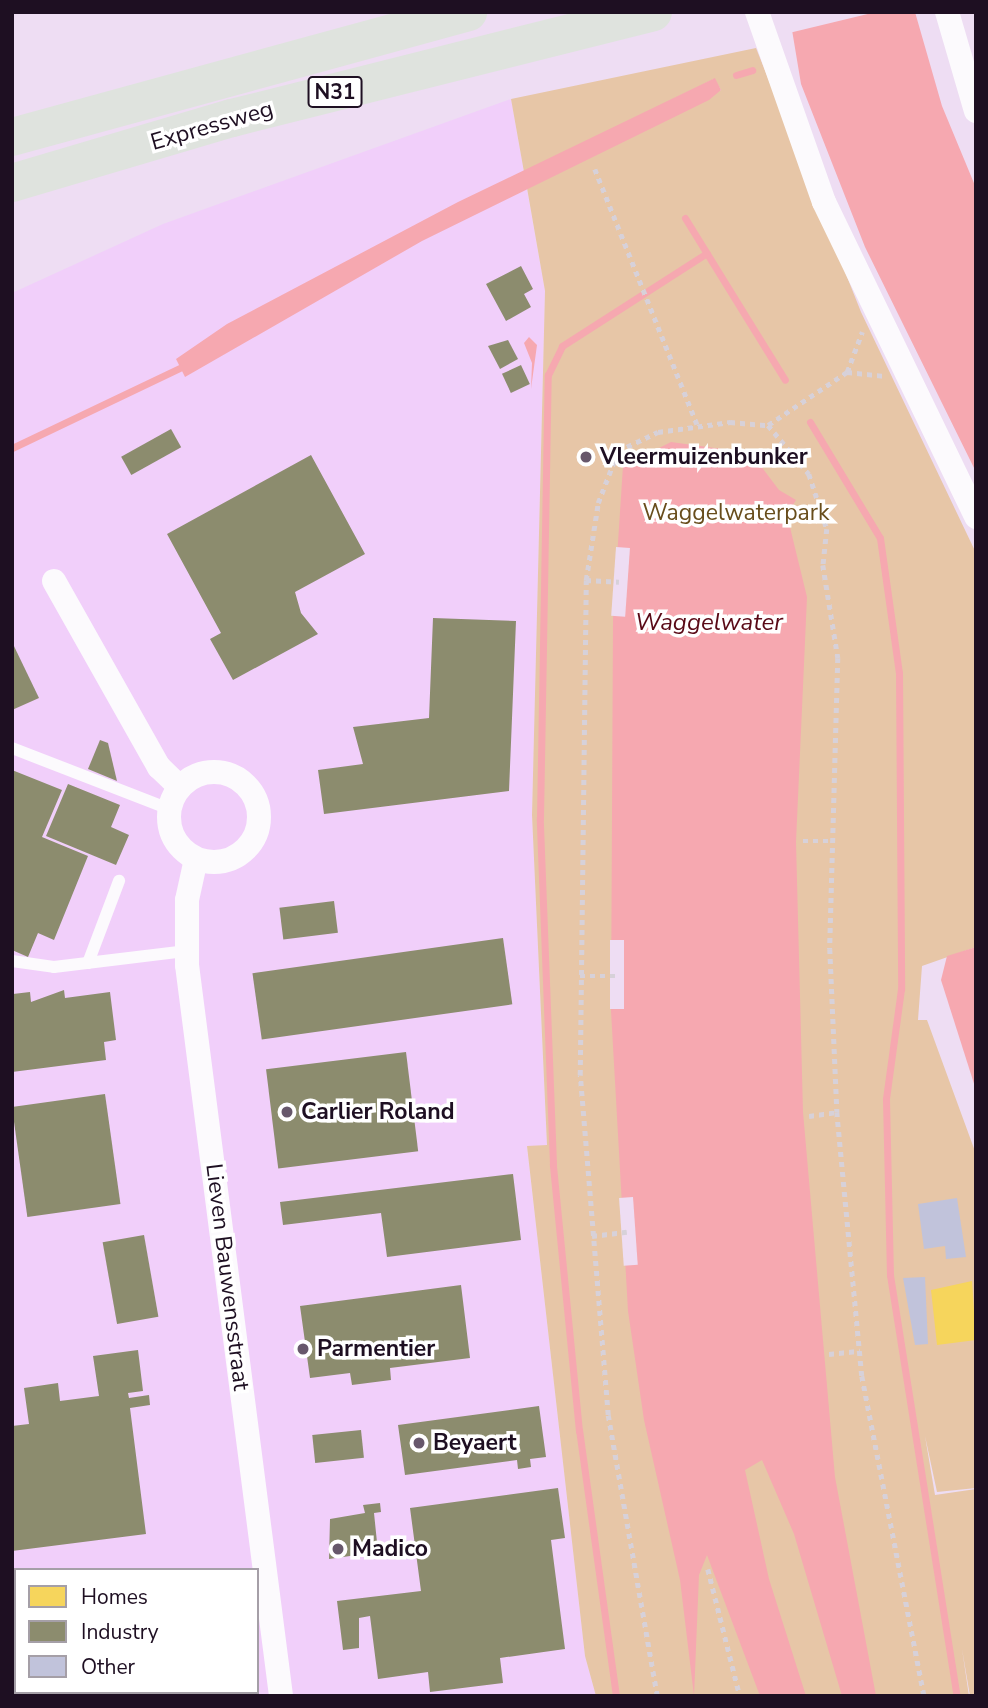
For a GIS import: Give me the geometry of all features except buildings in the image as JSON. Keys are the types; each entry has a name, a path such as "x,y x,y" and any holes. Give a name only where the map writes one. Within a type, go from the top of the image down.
{"highway":[{"name":"Expressweg","path":"12,138 468,12"},
{"name":"Expressweg","path":"12,183 653,12"},
{"path":"12,204 55,171"}],"street":[{"path":"757,12 824,202 976,517"},
{"path":"947,12 967,59 976,111"},
{"path":"54,581 174,798 174,839 196,859 226,861 240,855 258,831 260,814 255,797 232,775 203,772 174,798"},
{"name":"Lieven Bauwensstraat","path":"196,859 187,951 281,1696"}],"lane":[{"path":"12,748 174,798"},
{"path":"88,963 120,881"},
{"path":"12,961 26,967 88,963 187,951"}],"path":[{"path":"595,169 697,424"},
{"path":"657,1696 608,1415 580,1075 586,580 598,503 618,451 658,432 697,424 768,425 847,372 872,305"},
{"path":"847,372 908,379"},
{"path":"768,425 809,474 827,529 823,565 838,658 832,841 837,1112 860,1351 923,1696"},
{"path":"586,580 619,582"},
{"path":"803,841 832,841"},
{"path":"580,976 615,976"},
{"path":"809,1116 837,1112"},
{"path":"592,1236 627,1232"},
{"path":"829,1354 860,1351"},
{"path":"708,1569 740,1696"}],"shaded area":[{"path":"511,99 545,291 532,815 547,1145 527,1147 585,1656 596,1696 12,1696 12,293 163,224"}],"green space":[{"name":"Waggelwaterpark","path":"756,48 861,312 976,553 976,947 922,966 918,1020 927,1020 976,1154 976,1488 937,1492 925,1436 935,1495 976,1489 976,1696 970,1696 962,1649 969,1696 596,1696 585,1656 527,1146 547,1145 532,815 545,291 527,188 721,90 714,79 524,172 511,99"}],"water":[{"path":"789,12 915,12 942,106 976,188 976,472 865,247 801,84"},
{"path":"715,78 721,90 709,100 422,241 185,377 176,359 227,324 458,202"},
{"path":"529,337 537,345 531,389 532,363 524,343"},
{"name":"Waggelwater","path":"671,442 751,453 779,490 796,500 787,515 807,597 796,842 803,1112 835,1477 876,1696 842,1696 794,1534 762,1460 745,1470 769,1579 806,1696 760,1696 707,1555 699,1575 694,1696 680,1580 644,1420 628,1311 611,1011 613,619 623,466"},
{"path":"976,947 976,1090 941,980 947,956"}],"pier":[{"path":"785,12 876,12 789,33"},
{"path":"616,547 630,548 625,617 611,616"},
{"path":"610,940 624,940 624,1009 610,1009"},
{"path":"633,1197 638,1265 624,1266 619,1198"}],"waterway":[{"path":"736,75 752,70"},
{"path":"685,218 785,380"},
{"path":"616,1696 579,1431 553,1164 540,818 548,375 562,346 707,253"},
{"path":"12,448 180,368"},
{"path":"810,422 880,538 899,673 901,989 886,1099 890,1275 957,1696"}],"place":[{"name":"Vleermuizenbunker","path":"586,457"},
{"name":"Carlier Roland","path":"287,1112"},
{"name":"Parmentier","path":"303,1349"},
{"name":"Beyaert","path":"419,1443"},
{"name":"Madico","path":"338,1549"}]}
